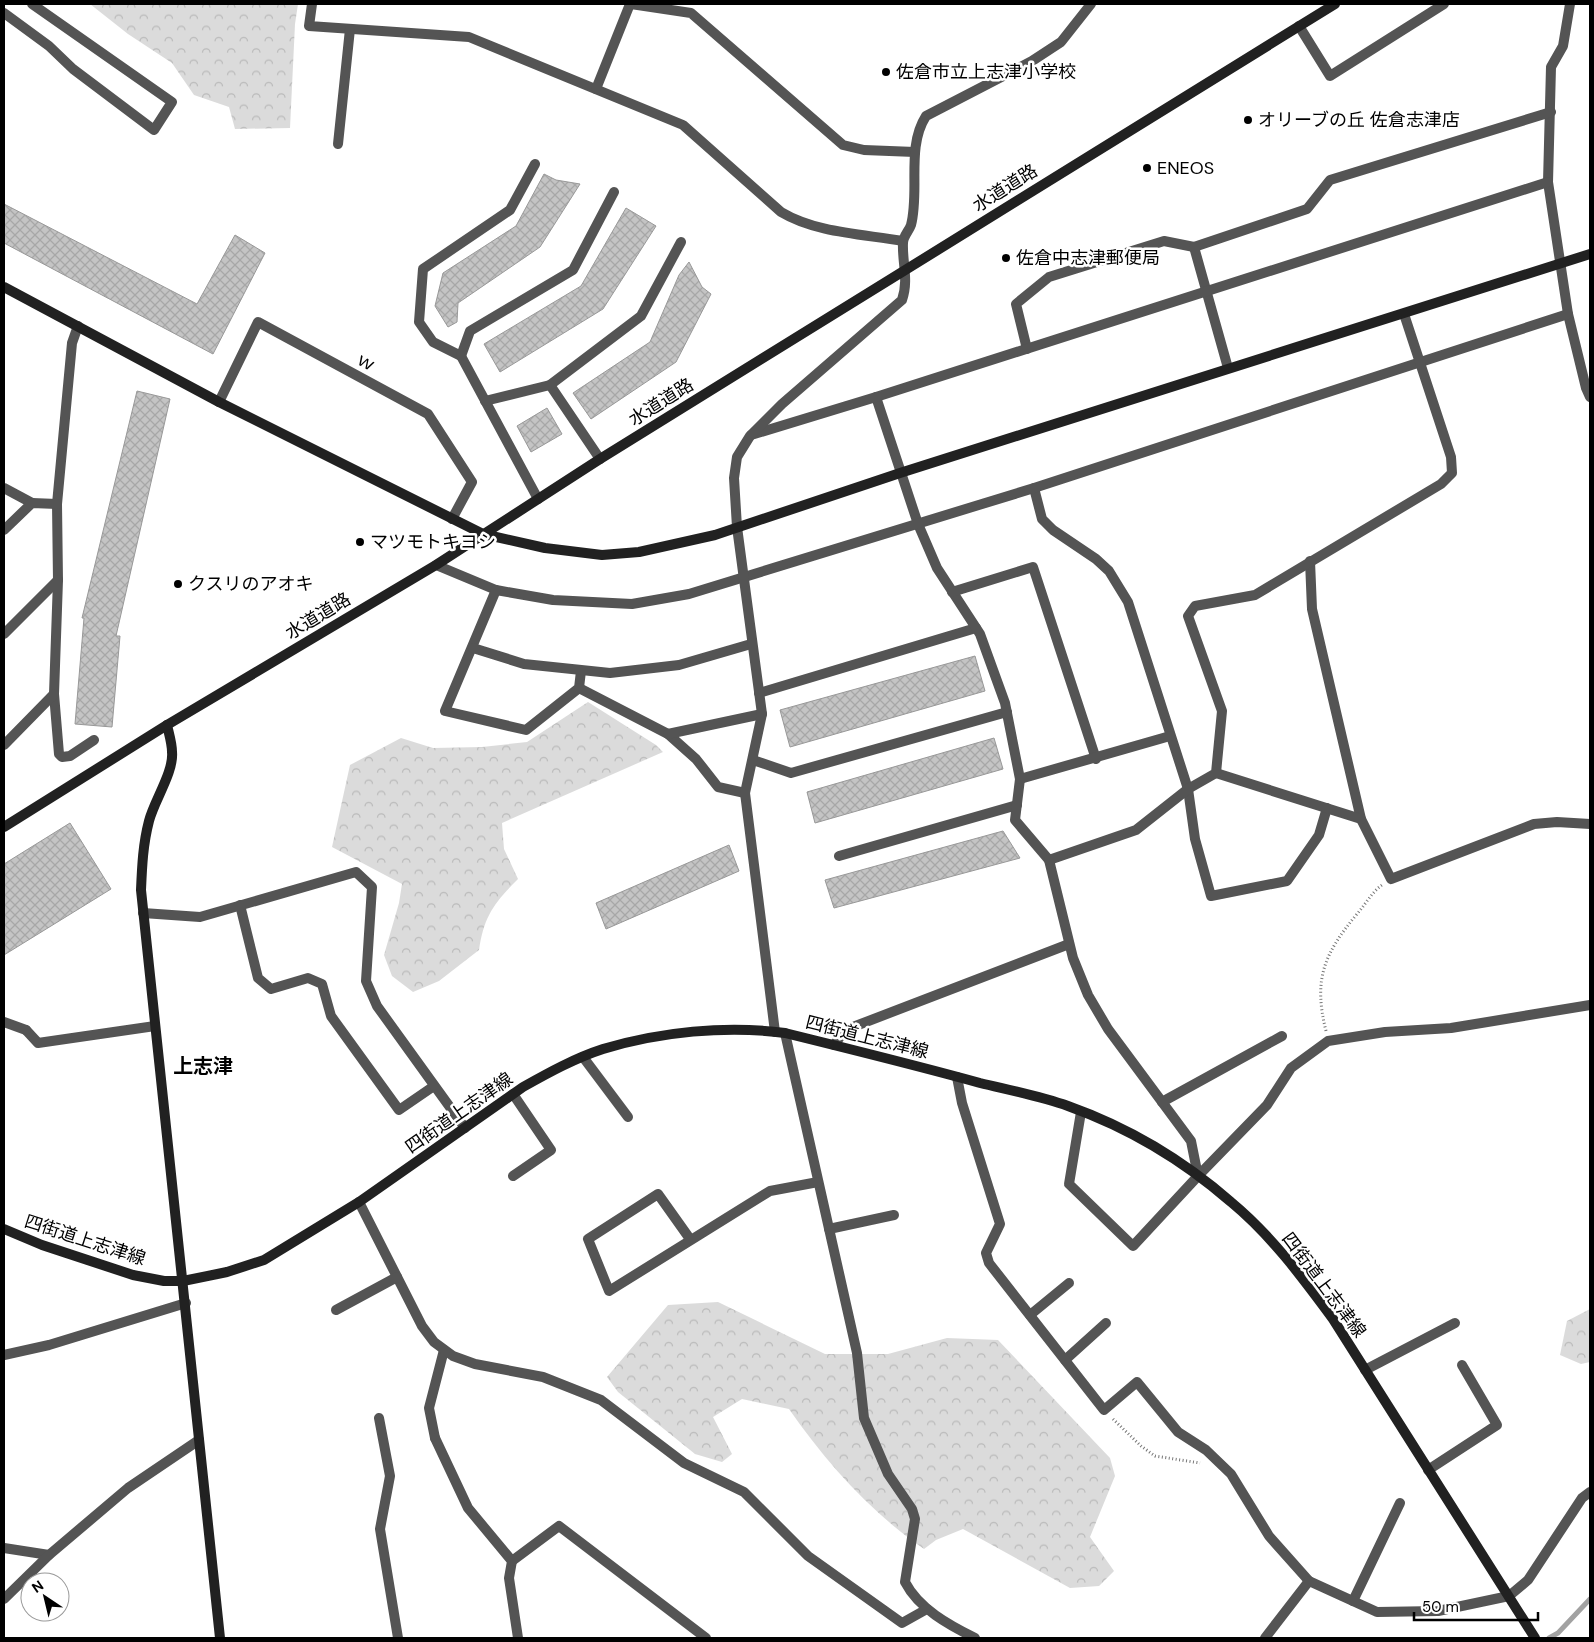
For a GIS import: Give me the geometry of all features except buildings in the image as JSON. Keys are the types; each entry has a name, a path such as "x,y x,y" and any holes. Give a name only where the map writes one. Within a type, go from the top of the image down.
{"street":[{"path":"4,13 49,46 73,69 154,130 172,102 32,4"},
{"path":"312,4 309,26 469,38 683,125 781,212 791,218 807,225 903,241"},
{"path":"596,89 631,4 691,13 843,145 864,150 915,152"},
{"path":"976,1638 961,1635 927,1610 916,1599 905,1582 915,1518 912,1509 888,1474 864,1418 857,1352 818,1182 780,1033 745,793 762,714 736,527 734,478 737,457 750,436 782,404 902,300 905,291 906,269 903,241 911,226 915,152 919,126 926,116 1032,61 1061,42 1091,4"},
{"name":"水道道路","path":"4,827 167,726 436,565 600,459 1335,4"},
{"path":"1298,26 1330,76 1444,4"},
{"path":"1570,4 1564,46 1551,67 1548,182 1568,314 1586,388 1590,397"},
{"path":"338,144 350,29"},
{"path":"1027,349 1016,304 1049,277 1164,240 1194,247 1307,209 1330,180 1551,112"},
{"path":"535,164 510,210 423,269 419,322 433,342 461,356 538,499"},
{"path":"750,436 1548,182"},
{"path":"461,356 470,331 572,270 614,192"},
{"path":"485,401 550,385 641,316 681,242"},
{"path":"1194,247 1228,368"},
{"path":"4,287 219,402 483,534 545,548 602,555 639,552 736,527 1228,368 1590,254"},
{"path":"1216,772 1222,711 1188,616 1195,606 1255,595 1441,484 1452,473 1451,457 1404,314"},
{"path":"436,565 496,590 553,600 632,604 689,594 1034,488 1568,314"},
{"name":"ｗ","path":"219,402 258,322 428,414 472,482 452,519"},
{"path":"78,326 72,343 57,504 58,580 54,694 59,754 62,757 70,756 94,740"},
{"path":"550,385 600,459"},
{"path":"876,397 918,524 937,568 980,634 1006,712 1020,779 1016,820 1049,860 1069,944 1088,995 1108,1029 1191,1141 1198,1176"},
{"path":"4,488 32,503 57,504"},
{"path":"1034,488 1042,519 1053,530 1096,559 1109,571 1124,594 1188,789 1195,839 1211,896 1287,881 1319,835 1328,808"},
{"path":"4,530 32,503"},
{"path":"1310,561 1312,609 1361,818 1391,879 1534,824 1557,822 1590,824"},
{"path":"952,592 1033,566 1096,759"},
{"path":"4,634 58,580"},
{"path":"496,590 473,648 444,711 526,730 579,688 582,671"},
{"path":"759,693 976,628"},
{"path":"473,648 524,664 610,673 679,665 752,644"},
{"path":"579,688 668,734 696,759 718,787 745,793"},
{"path":"4,745 54,694"},
{"path":"753,760 791,773 1006,712"},
{"path":"668,734 762,714"},
{"path":"167,726 173,754 166,778 155,801 142,853 141,890 220,1638"},
{"path":"1020,779 1096,759 1170,736"},
{"path":"1049,860 1136,830 1188,789 1216,772 1361,818"},
{"path":"839,856 1017,805"},
{"path":"143,913 200,917 356,872 372,887 366,980 377,1006 465,1128"},
{"path":"240,905 258,978 271,989 308,978 322,984 331,1016 399,1110 434,1086"},
{"path":"834,1045 844,1030 1069,944"},
{"path":"1081,1112 1069,1184 1133,1246 1267,1105 1291,1068 1328,1040 1385,1032 1451,1028 1590,1005"},
{"path":"4,1022 26,1030 38,1043 155,1026"},
{"name":"四街道上志津線","path":"4,1229 42,1245 132,1275 164,1281 183,1281 227,1272 264,1260 359,1202 513,1094 548,1073 603,1049 669,1034 747,1030 780,1033 957,1076 1068,1106 1081,1112 1168,1155 1198,1176 1249,1219 1298,1271 1333,1319 1535,1638"},
{"path":"1162,1102 1282,1036"},
{"path":"583,1057 628,1117"},
{"path":"957,1076 962,1103 1000,1224 986,1253 989,1263 1104,1410 1137,1382 1178,1432 1206,1450 1231,1474 1269,1536 1308,1581 1377,1612 1430,1611 1509,1596 1528,1580 1582,1498 1590,1492"},
{"path":"513,1094 551,1150 513,1176"},
{"path":"690,1239 658,1194 588,1239 609,1291 770,1191 818,1182"},
{"path":"359,1202 422,1326 434,1342 444,1350 453,1356 475,1364 543,1377 602,1400 684,1463 744,1492 808,1556 902,1622 927,1610"},
{"path":"829,1229 894,1215"},
{"path":"336,1310 397,1277"},
{"path":"1030,1315 1069,1283"},
{"path":"4,1355 49,1345 186,1303"},
{"path":"1365,1370 1455,1322"},
{"path":"1065,1360 1106,1323"},
{"path":"444,1350 429,1408 435,1438 468,1508 512,1561"},
{"path":"1428,1470 1497,1425 1462,1365"},
{"path":"379,1418 390,1476 380,1529 398,1638"},
{"path":"4,1599 49,1555 128,1488 199,1440"},
{"path":"1353,1601 1400,1503"},
{"path":"518,1638 509,1578 512,1561 559,1526 706,1638"},
{"path":"4,1548 49,1555"},
{"path":"1265,1638 1308,1581"}],"path":[{"path":"1328,1040 1321,1010 1322,968 1342,932 1378,888 1391,879"},
{"path":"1104,1410 1141,1446 1155,1456 1185,1462 1220,1464"}],"green space":[{"path":"90,4 298,4 295,24 290,128 235,129 229,107 194,95 172,63 128,34"},
{"path":"588,702 656,745 663,752 502,823 504,849 518,879 502,895 491,911 484,928 479,950 439,981 413,992 392,976 384,955 399,903 402,884 332,847 350,765 401,738 433,748 482,747 527,742"},
{"path":"718,1302 825,1354 888,1354 947,1338 998,1340 1110,1458 1115,1476 1090,1537 1114,1571 1099,1586 1070,1588 963,1529 936,1540 924,1549 885,1519 850,1485 818,1448 789,1409 742,1399 713,1417 732,1454 722,1462 695,1454 618,1392 607,1377 668,1305"},
{"path":"1590,1309 1590,1362 1581,1364 1560,1355 1567,1321"}],"waterway":[{"path":"1549,1638 1558,1633 1590,1599"}],"place":[{"name":"佐倉市立上志津小学校","path":"886,72"},
{"name":"オリーブの丘 佐倉志津店","path":"1248,120"},
{"name":"ENEOS","path":"1147,168"},
{"name":"佐倉中志津郵便局","path":"1006,258"},
{"name":"マツモトキヨシ","path":"360,542"},
{"name":"クスリのアオキ","path":"178,584"}],"district":[{"name":"上志津","path":"203,1066"}]}
